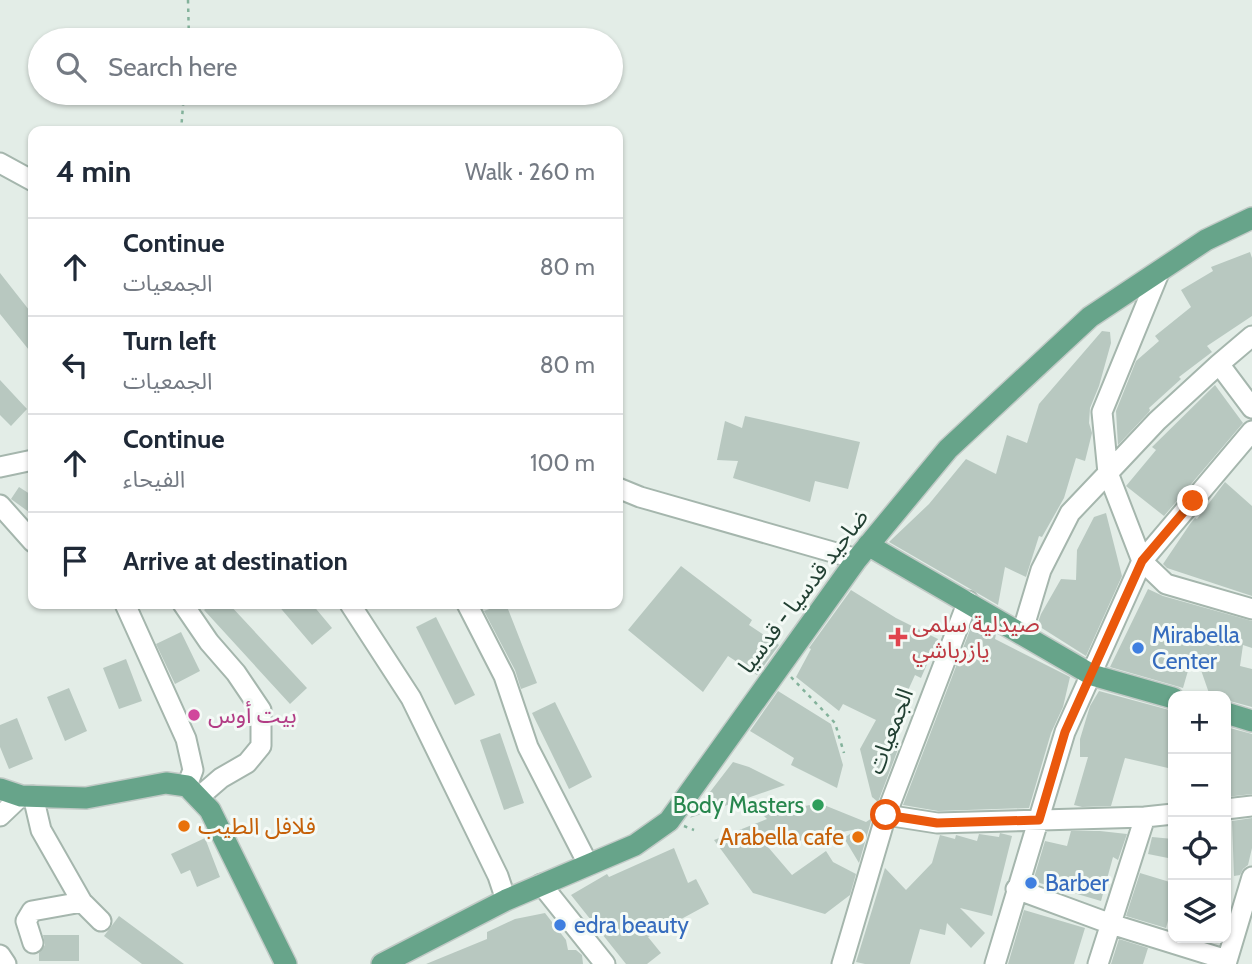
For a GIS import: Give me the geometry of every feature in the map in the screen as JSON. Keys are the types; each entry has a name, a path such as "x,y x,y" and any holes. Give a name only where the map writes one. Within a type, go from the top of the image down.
{"main road":[{"name":"ضاحيد قدسيا - قدسيا","path":"382,964 506,900 635,845 668,821 862,552 948,449 1090,317 1206,240 1252,218"},
{"path":"862,552 968,601 1092,675 1168,697"},
{"path":"1231,715 1252,721"},
{"path":"0,789 27,796 86,798 166,783 193,791 210,810 286,964"}],"street":[{"path":"0,163 28,178"},
{"path":"1159,273 1102,412 1108,473 1142,561 1166,584 1252,609"},
{"path":"1022,633 1041,570 1070,513 1157,421 1252,337"},
{"path":"1219,364 1252,408"},
{"path":"995,964 1065,732 1142,561 1252,431"},
{"path":"0,467 28,461"},
{"path":"623,490 640,497 862,552"},
{"path":"0,505 28,536"},
{"name":"الجمعيات","path":"842,964 886,815 968,601"},
{"path":"127,609 186,739 193,770 193,791 247,763 261,746 261,710 186,609"},
{"path":"353,609 411,698 498,876 506,900"},
{"path":"470,609 504,676 528,747 588,864"},
{"path":"0,816 27,796 41,830 82,902 101,920"},
{"path":"1231,808 1252,806"},
{"path":"886,815 937,823 1168,815"},
{"path":"1098,964 1145,817"},
{"path":"1016,889 1226,962 1252,877"},
{"path":"541,884 606,964"},
{"path":"33,943 26,920 32,911 82,902"},
{"path":"0,955 6,964"}],"path":[{"path":"188,0 189,28"},
{"path":"181,126 183,105"},
{"path":"779,664 835,723 845,753"}],"building":[{"path":"1250,252 1252,316 1207,346 1212,352 1179,377 1181,379 1149,408 1149,412 1118,445 1116,411 1136,361 1159,341 1155,336 1191,307 1181,290 1213,271 1211,267"},
{"path":"0,273 28,309 28,349 0,314"},
{"path":"1102,331 1110,332 1111,343 1090,408 1089,423 1092,433 1085,461 1076,458 1064,498 1042,537 1039,536 1026,577 1005,567 998,605 889,542 929,504 966,459 996,474 1007,435 1027,443 1039,404"},
{"path":"0,380 27,409 11,426 0,415"},
{"path":"1215,385 1243,423 1164,516 1126,486 1156,450 1152,447"},
{"path":"745,416 860,442 848,489 815,481 810,502 733,478 738,461 717,460 725,421 742,428"},
{"path":"1225,482 1252,506 1252,596 1167,568 1163,564 1190,524 1197,519"},
{"path":"19,487 28,493 28,511 11,499"},
{"path":"1106,513 1122,576 1086,656 1037,625 1061,579 1076,580 1077,550 1094,517"},
{"path":"681,566 752,620 749,625 779,645 757,675 728,656 703,692 628,630"},
{"path":"1148,589 1163,596 1252,621 1252,648 1243,645 1240,666 1252,669 1252,707 1231,701 1231,691 1208,691 1194,650 1183,688 1110,667"},
{"path":"851,590 896,618 938,639 921,678 915,675 886,739 900,744 878,802 872,797 860,749 876,720 843,704 839,711 796,677 811,649 809,648"},
{"path":"234,609 307,688 290,704 204,610"},
{"path":"281,609 316,609 332,628 312,645"},
{"path":"508,609 537,683 521,689 515,670 484,611"},
{"path":"436,617 475,695 455,705 416,627"},
{"path":"973,622 996,634 995,639 1070,677 1063,707 1051,733 1029,808 938,811 903,805"},
{"path":"181,632 200,671 175,684 156,644"},
{"path":"126,659 142,701 119,709 103,668"},
{"path":"69,688 87,731 65,741 47,697"},
{"path":"778,691 831,724 843,765 837,788 791,765 794,758 750,731"},
{"path":"1099,691 1168,710 1168,768 1125,758 1111,806 1074,805 1088,757 1080,757 1080,739 1090,706"},
{"path":"555,702 592,777 569,789 532,713"},
{"path":"17,718 33,759 9,769 0,747 0,725"},
{"path":"1231,728 1252,734 1252,794 1231,796"},
{"path":"500,733 524,803 504,810 480,740"},
{"path":"733,762 785,785 690,818"},
{"path":"819,803 866,822 872,818 859,863 844,838 857,829 768,847 792,875 826,851 833,862 856,874 850,895 825,914 753,893 714,840 767,819 763,815"},
{"path":"1252,818 1252,848 1248,865 1240,875 1234,876 1232,821"},
{"path":"1071,831 1127,834 1118,860 1113,857 1101,901 1033,881 1045,841 1067,846"},
{"path":"1000,833 1012,836 992,916 960,908 985,933 971,948 947,923 945,935 920,929 910,964 856,962 885,868 906,890 932,863 940,835 955,839 956,835 977,841 979,834 999,837"},
{"path":"1152,837 1168,839 1168,858 1148,854"},
{"path":"205,838 220,877 197,887 190,870 181,874 171,854"},
{"path":"674,848 688,883 696,879 709,904 648,937 661,953 647,964 626,964 571,895 607,874 609,877"},
{"path":"1140,873 1168,881 1166,928 1126,916"},
{"path":"1024,910 1085,928 1074,964 1008,964"},
{"path":"545,913 566,940 568,950 576,950 582,955 583,964 426,964 487,939 487,932 515,919"},
{"path":"119,916 184,964 142,964 104,936"},
{"path":"43,935 79,935 79,961 39,961 39,953 45,945"},
{"path":"1119,939 1148,948 1143,964 1111,964"}],"place":[{"name":"صيدلية سلمى يازرباشي","path":"898,637"},
{"name":"Mirabella Center","path":"1138,648"},
{"name":"بيت أوس","path":"194,715"},
{"name":"Body Masters","path":"818,805"},
{"name":"فلافل الطيب","path":"184,826"},
{"name":"Arabella cafe","path":"858,837"},
{"name":"Barber","path":"1031,883"},
{"name":"edra beauty","path":"560,925"}],"route":[{"path":"886,815 937,823 1039,820 1065,732 1142,561 1193,501"}]}
